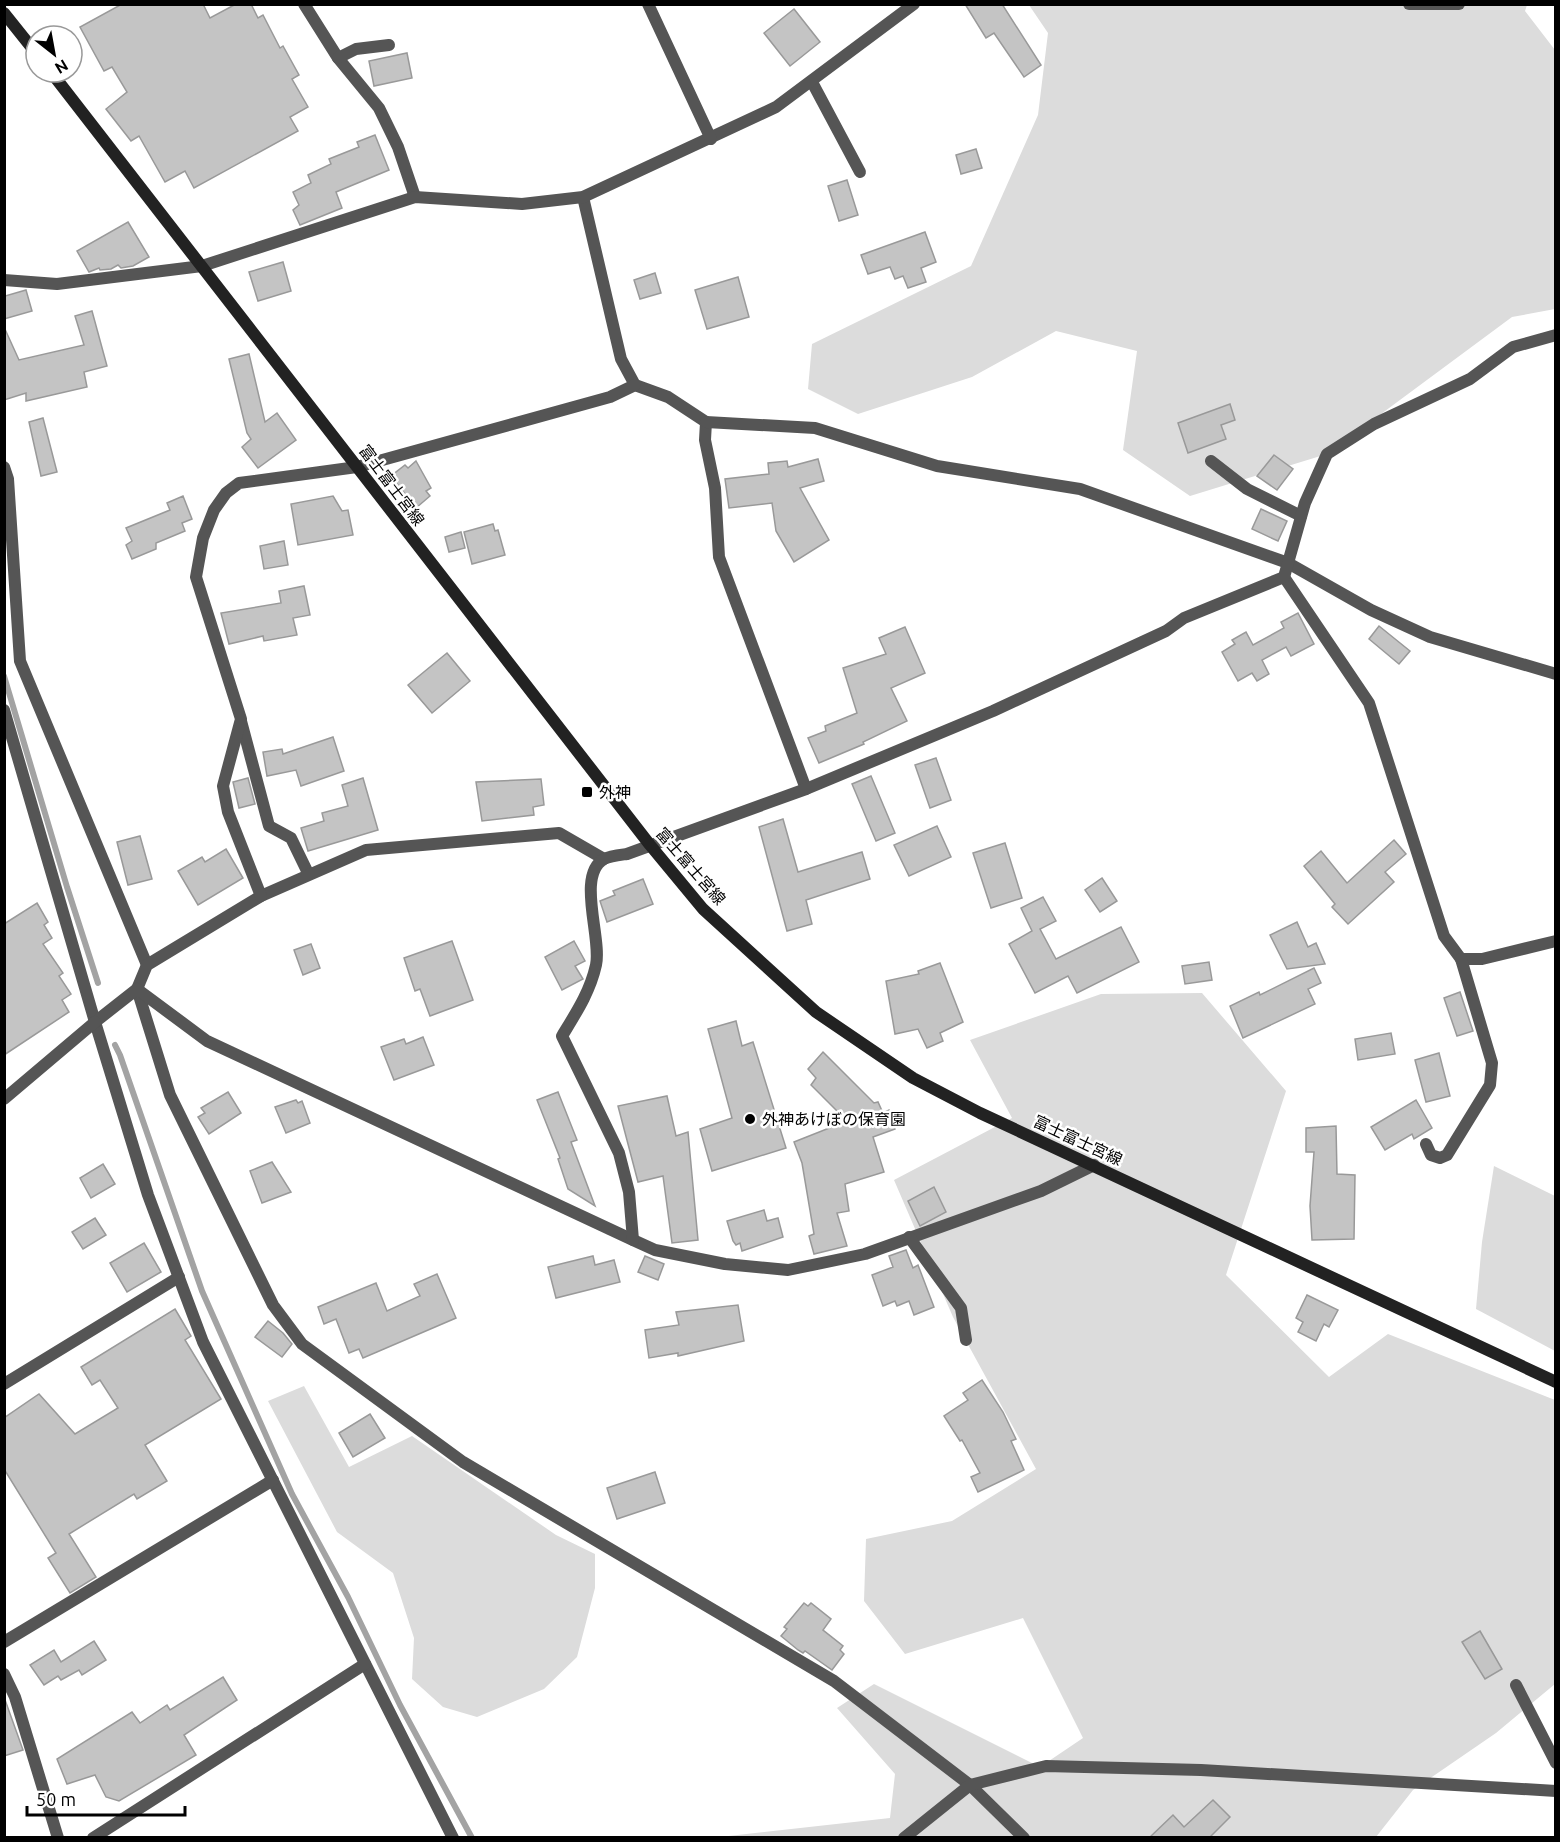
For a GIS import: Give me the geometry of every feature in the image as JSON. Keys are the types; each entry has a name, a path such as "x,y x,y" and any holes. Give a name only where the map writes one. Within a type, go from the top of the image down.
{"main road":[{"path":"4,13 24,38"},
{"name":"富士富士宮線","path":"60,84 650,845 703,909 816,1012 858,1043 913,1078 971,1108 1556,1382"}],"street":[{"path":"304,4 338,58 379,108 398,147 415,197"},
{"path":"648,4 711,139"},
{"path":"4,280 57,284 202,266 415,197 522,204 583,197 776,107 813,82 914,4"},
{"path":"1409,4 1459,4"},
{"path":"338,58 356,49 389,45"},
{"path":"813,82 860,172"},
{"path":"583,197 621,359 635,385 668,397 706,422 815,428 937,466 1080,489 1287,562 1371,610 1430,637 1556,674"},
{"path":"1426,1143 1431,1155 1440,1158 1447,1155 1490,1085 1492,1063 1461,959 1444,936 1369,703 1284,577 1301,516 1327,454 1374,424 1470,379 1513,347 1556,335"},
{"path":"308,873 291,838 269,826 241,719 196,577 203,538 214,510 226,493 239,483 357,467 610,397 635,385"},
{"path":"706,422 705,440 715,488 719,557 806,789"},
{"path":"1211,462 1246,489 1301,516"},
{"path":"4,467 8,478 20,661 147,965"},
{"path":"633,1240 629,1192 619,1153 562,1036 586,996 597,963 595,916 590,890 594,869 604,859 650,845 806,789 993,711 1166,631 1184,618 1284,577"},
{"path":"4,710 7,732 148,1195 203,1341 453,1838"},
{"path":"241,719 223,786 236,838 261,896"},
{"path":"4,1099 94,1022 137,989 147,965 261,896 308,873 366,850 559,833 604,859"},
{"path":"1461,959 1482,959 1556,941"},
{"path":"137,989 207,1041 655,1250 713,1262 788,1270 865,1254 1041,1191 1094,1165"},
{"path":"137,989 170,1095 273,1305 302,1344 463,1462 834,1681 970,1785 1024,1838"},
{"path":"909,1237 961,1308 966,1340"},
{"path":"4,1384 178,1277"},
{"path":"4,1642 273,1480"},
{"path":"93,1838 366,1664"},
{"path":"4,1674 15,1697 58,1838"},
{"path":"1516,1685 1556,1763"},
{"path":"904,1838 970,1785 1046,1766 1201,1770 1556,1791"}],"shaded area":[{"path":"1029,5 1527,5 1525,11 1555,50 1555,309 1512,317 1327,454 1190,496 1123,450 1137,351 1056,331 972,377 858,414 808,389 812,344 971,266 1038,115 1048,33"},
{"path":"1202,993 1286,1091 1226,1275 1329,1377 1388,1334 1555,1400 1555,1684 1496,1733 1413,1790 1376,1837 711,1838 890,1818 895,1774 837,1708 874,1684 1040,1767 1083,1738 1023,1618 905,1654 864,1601 866,1539 952,1521 1036,1469 953,1317 894,1180 1012,1118 970,1040 1101,994"},
{"path":"1494,1166 1555,1196 1555,1351 1476,1309 1482,1242"},
{"path":"304,1386 349,1467 412,1436 556,1535 595,1554 595,1588 577,1657 544,1689 477,1717 443,1707 412,1679 414,1638 393,1573 337,1532 268,1401"}],"building":[{"path":"122,4 203,4 210,18 236,4 251,4 258,18 263,15 280,48 283,46 299,75 292,79 308,107 290,117 298,131 194,188 185,171 165,182 139,136 131,141 106,109 127,92 112,67 104,71 84,34 84,25"},
{"path":"965,4 1002,4 1041,65 1024,77 994,33 986,38"},
{"path":"794,9 820,42 790,66 764,33"},
{"path":"407,53 412,78 374,86 369,61"},
{"path":"375,135 389,170 336,192 342,208 300,225 293,210 299,205 293,192 311,183 308,175 331,164 329,159 359,147 357,142"},
{"path":"976,149 982,168 961,174 956,155"},
{"path":"847,180 858,215 839,221 828,186"},
{"path":"128,222 149,257 133,266 121,268 118,265 111,269 100,270 99,268 89,272 77,251"},
{"path":"925,232 936,262 921,268 926,282 908,288 903,276 895,279 890,267 868,274 861,255"},
{"path":"283,262 291,291 258,301 249,272"},
{"path":"655,273 661,293 640,299 634,280"},
{"path":"738,277 749,317 707,329 695,290"},
{"path":"26,290 32,311 4,319 5,296"},
{"path":"92,311 107,366 84,372 87,387 26,401 26,393 4,400 4,327 19,360 84,345 75,316"},
{"path":"249,354 265,422 277,413 296,440 258,468 242,447 251,439 247,433 229,359"},
{"path":"1230,404 1235,420 1221,425 1226,439 1188,453 1178,423"},
{"path":"43,418 57,472 41,476 29,422"},
{"path":"1274,455 1293,469 1277,490 1257,476"},
{"path":"818,459 824,481 800,488 829,540 794,562 776,531 772,503 729,508 725,479 769,474 768,463 787,461 788,467"},
{"path":"416,461 431,488 426,491 430,496 416,508 391,476 405,465 408,468"},
{"path":"183,496 192,519 182,523 185,531 156,543 156,549 132,559 126,545 132,541 126,528 170,510 167,503"},
{"path":"333,496 342,511 348,510 353,535 298,545 291,504"},
{"path":"1261,509 1287,521 1278,541 1252,529"},
{"path":"493,524 495,531 498,530 505,555 472,564 464,532"},
{"path":"461,532 465,548 449,552 445,537"},
{"path":"284,541 288,565 264,569 260,546"},
{"path":"304,586 310,615 293,618 297,635 264,641 263,636 229,644 221,613 281,603 279,591"},
{"path":"1298,613 1314,644 1291,656 1286,647 1262,660 1269,674 1257,681 1252,673 1238,681 1222,652 1235,644 1232,640 1246,632 1253,645 1284,628 1281,622"},
{"path":"1379,626 1410,651 1399,664 1369,639"},
{"path":"905,627 925,673 891,688 907,721 863,742 864,744 819,763 808,738 826,731 825,726 857,713 843,668 886,654 879,638"},
{"path":"447,653 470,681 432,713 408,685"},
{"path":"333,737 344,771 301,786 296,770 267,776 263,752 282,749 283,754"},
{"path":"936,758 951,800 930,808 915,765"},
{"path":"871,776 895,833 876,841 852,784"},
{"path":"248,778 255,804 239,808 233,782"},
{"path":"363,778 378,830 308,851 301,828 324,821 322,813 348,806 342,785"},
{"path":"541,779 544,805 533,807 534,815 482,821 476,782"},
{"path":"783,819 798,872 862,852 870,879 806,900 812,924 787,931 759,827"},
{"path":"937,826 951,857 909,876 894,845"},
{"path":"140,836 152,879 128,885 117,842"},
{"path":"1394,840 1406,854 1385,872 1394,882 1348,924 1332,907 1335,904 1304,866 1321,851 1347,883"},
{"path":"1005,843 1022,898 991,908 973,853"},
{"path":"226,849 243,878 198,905 178,871 202,857 205,862"},
{"path":"1102,878 1117,901 1100,912 1085,890"},
{"path":"643,879 653,904 607,922 600,901 615,895 613,891"},
{"path":"1043,897 1056,921 1040,929 1056,959 1121,927 1139,962 1077,993 1068,976 1035,993 1009,944 1032,931 1021,908"},
{"path":"37,903 48,922 44,925 52,938 43,944 63,973 59,976 71,994 62,1000 69,1012 4,1055 4,924"},
{"path":"1297,922 1308,947 1316,943 1325,964 1287,969 1270,935"},
{"path":"452,941 473,1000 430,1016 420,989 415,991 404,958"},
{"path":"574,941 585,961 575,966 583,979 562,990 545,957"},
{"path":"311,944 320,968 303,975 294,950"},
{"path":"1209,962 1212,980 1185,984 1182,966"},
{"path":"940,963 963,1022 940,1033 943,1041 927,1048 918,1029 895,1034 886,981 919,974 918,971"},
{"path":"1314,968 1321,983 1308,989 1315,1004 1243,1038 1230,1006 1259,992 1260,995"},
{"path":"1460,992 1473,1031 1457,1036 1444,998"},
{"path":"736,1021 742,1046 753,1042 786,1148 712,1171 700,1129 732,1118 708,1029"},
{"path":"1391,1033 1395,1054 1358,1060 1355,1039"},
{"path":"423,1037 434,1065 394,1080 381,1047 404,1039 406,1044"},
{"path":"823,1052 874,1103 878,1102 883,1113 889,1110 895,1129 873,1137 884,1172 845,1184 849,1211 837,1213 847,1246 814,1254 809,1236 814,1234 802,1163 794,1142 847,1121 811,1085 816,1078 808,1069"},
{"path":"1439,1053 1450,1096 1426,1102 1415,1060"},
{"path":"228,1092 241,1113 209,1134 198,1117 205,1113 201,1108"},
{"path":"558,1092 577,1140 571,1142 595,1206 568,1189 558,1159 560,1158 537,1100"},
{"path":"667,1096 676,1136 688,1132 698,1240 672,1243 663,1176 638,1182 618,1106"},
{"path":"296,1100 298,1103 302,1101 310,1123 286,1133 275,1107"},
{"path":"1416,1100 1432,1128 1414,1139 1412,1134 1385,1150 1371,1127"},
{"path":"1336,1126 1337,1174 1355,1175 1354,1239 1312,1240 1310,1206 1314,1152 1306,1152 1306,1128"},
{"path":"272,1162 291,1192 262,1203 250,1171"},
{"path":"103,1164 115,1184 91,1198 80,1178"},
{"path":"934,1187 946,1212 920,1226 908,1201"},
{"path":"764,1210 767,1221 778,1218 783,1237 742,1251 740,1243 736,1245 733,1241 727,1221"},
{"path":"95,1218 106,1235 83,1249 72,1232"},
{"path":"144,1243 161,1272 127,1292 110,1263"},
{"path":"906,1250 913,1268 918,1265 934,1307 914,1315 909,1301 897,1306 895,1301 883,1306 872,1275 893,1267 889,1256"},
{"path":"593,1256 595,1265 614,1260 620,1282 556,1298 548,1267"},
{"path":"645,1256 664,1264 658,1280 638,1272"},
{"path":"437,1274 456,1318 363,1358 359,1349 349,1353 336,1319 324,1324 318,1307 376,1283 387,1311 420,1296 414,1284"},
{"path":"1307,1295 1338,1310 1329,1327 1324,1324 1316,1341 1298,1332 1303,1322 1296,1318"},
{"path":"738,1305 744,1341 678,1356 678,1353 649,1358 645,1330 679,1325 676,1312"},
{"path":"175,1309 191,1336 185,1340 221,1399 145,1445 167,1481 137,1499 134,1494 69,1534 96,1577 70,1593 48,1558 56,1553 4,1469 4,1418 39,1394 75,1434 118,1408 100,1380 92,1385 81,1367"},
{"path":"268,1321 292,1344 282,1357 255,1337"},
{"path":"982,1380 1003,1412 1016,1439 1011,1441 1024,1470 978,1492 971,1477 980,1473 962,1440 960,1441 944,1416 968,1400 963,1393"},
{"path":"370,1414 385,1438 353,1457 339,1433"},
{"path":"655,1472 665,1503 617,1519 607,1488"},
{"path":"804,1603 808,1606 811,1603 831,1619 823,1630 843,1646 840,1650 844,1654 832,1670 805,1651 803,1653 798,1650 781,1636 787,1629 784,1627"},
{"path":"1480,1631 1502,1669 1485,1679 1462,1642"},
{"path":"94,1641 106,1660 82,1675 79,1670 61,1680 58,1676 44,1685 30,1665 54,1650 61,1662"},
{"path":"223,1677 237,1700 184,1735 196,1755 119,1801 106,1797 95,1775 67,1784 57,1759 132,1712 140,1723 167,1705 170,1710"},
{"path":"4,1697 23,1750 4,1756"},
{"path":"1213,1800 1230,1817 1209,1838 1149,1838 1173,1815 1184,1827"}],"waterway":[{"path":"4,676 98,983"},
{"path":"115,1045 202,1291 292,1494 348,1597 400,1705 472,1838"}],"place":[{"name":"外神","path":"587,792"},
{"name":"外神あけぼの保育園","path":"750,1119"}]}
